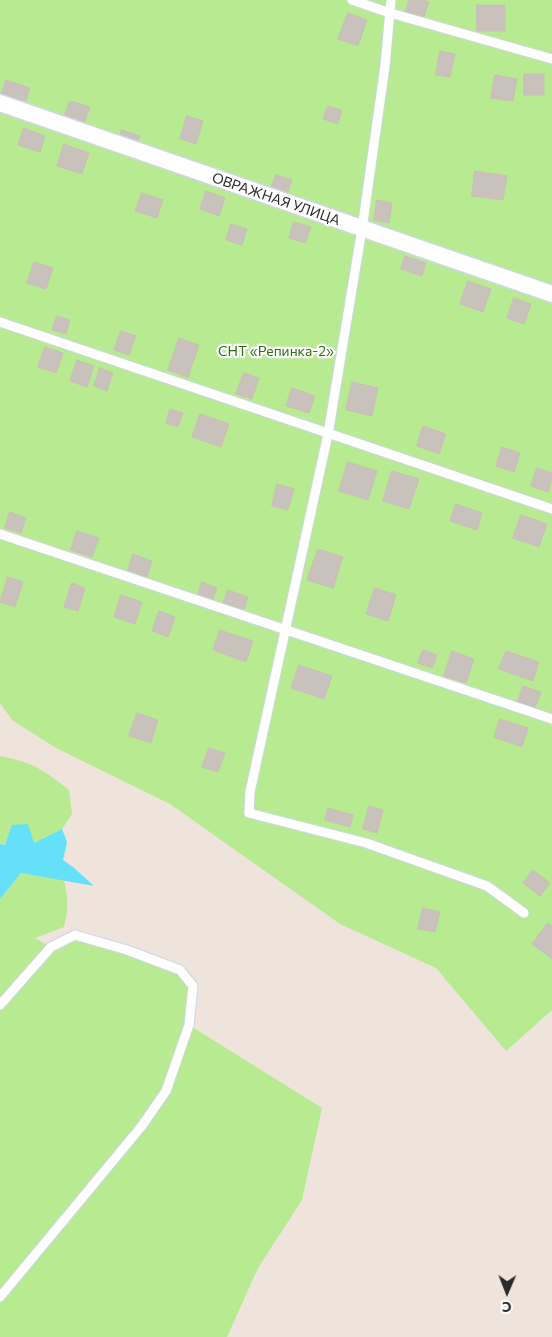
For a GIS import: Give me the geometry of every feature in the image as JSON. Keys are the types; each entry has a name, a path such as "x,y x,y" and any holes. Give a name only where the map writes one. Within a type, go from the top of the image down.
{"street":[{"name":"ОВРАЖНАЯ УЛИЦА","path":"0,104 552,294"}],"lane":[{"path":"352,0 390,13 552,59"},
{"path":"391,0 362,229 328,434 250,792 249,813 366,843 487,886 524,914"},
{"path":"0,322 552,510"},
{"path":"0,534 552,719"},
{"path":"0,1005 51,947 75,935 128,950 180,970 193,986 189,1025 166,1091 141,1128 0,1297"}],"green space":[{"name":"СНТ «Репинка-2»","path":"0,0 552,0 552,1010 506,1051 436,968 340,924 170,804 56,748 12,720 0,703"},
{"path":"0,756 29,764 52,777 69,790 72,814 62,829 34,843 0,844"},
{"path":"21,873 64,880 67,909 64,927 35,938 51,947 75,935 180,970 193,986 189,1025 322,1108 302,1200 258,1268 227,1337 0,1337 0,899"}],"water":[{"path":"28,824 34,843 62,829 67,842 63,860 94,886 21,873 0,899 0,844 5,845 12,825"}],"building":[{"path":"409,0 429,2 423,19 405,13"},
{"path":"477,5 505,5 505,31 477,31"},
{"path":"348,13 367,20 358,46 338,39"},
{"path":"440,51 455,54 450,77 436,75"},
{"path":"524,74 544,74 544,95 524,95"},
{"path":"495,75 517,79 513,101 491,98"},
{"path":"6,80 30,88 25,103 1,95"},
{"path":"70,101 90,107 83,126 63,119"},
{"path":"328,106 342,110 338,124 323,119"},
{"path":"187,116 203,121 196,144 180,139"},
{"path":"24,128 45,136 40,152 18,145"},
{"path":"122,130 140,136 135,148 117,142"},
{"path":"64,144 89,153 82,174 57,166"},
{"path":"475,171 507,176 503,200 472,196"},
{"path":"276,175 292,180 285,200 269,195"},
{"path":"206,191 225,198 219,216 200,209"},
{"path":"142,193 163,200 157,218 135,211"},
{"path":"377,200 392,203 389,223 374,220"},
{"path":"294,222 311,227 305,243 289,238"},
{"path":"231,224 247,229 242,245 226,240"},
{"path":"405,256 426,263 422,276 401,269"},
{"path":"34,262 53,268 46,289 27,283"},
{"path":"468,281 491,289 483,312 460,304"},
{"path":"514,298 531,304 524,324 507,318"},
{"path":"57,316 70,320 66,334 52,330"},
{"path":"121,331 136,336 129,355 114,350"},
{"path":"179,338 199,345 188,377 168,370"},
{"path":"45,347 63,353 56,373 38,367"},
{"path":"77,360 94,366 87,387 70,381"},
{"path":"100,368 113,373 107,391 94,386"},
{"path":"244,373 259,378 252,399 236,394"},
{"path":"352,382 378,388 372,416 346,410"},
{"path":"292,388 315,396 309,413 286,406"},
{"path":"170,409 183,413 178,427 166,423"},
{"path":"200,414 229,424 221,447 192,437"},
{"path":"423,426 446,434 439,454 417,446"},
{"path":"502,447 520,453 514,472 496,466"},
{"path":"348,462 377,471 368,500 339,491"},
{"path":"537,468 552,473 548,492 531,486"},
{"path":"392,471 419,479 409,509 383,501"},
{"path":"277,484 294,489 288,510 272,506"},
{"path":"456,504 482,513 477,530 450,521"},
{"path":"10,512 26,518 21,533 5,528"},
{"path":"521,515 547,524 539,547 513,538"},
{"path":"77,531 99,538 92,557 71,550"},
{"path":"318,549 343,557 333,588 307,580"},
{"path":"133,554 152,561 147,577 128,570"},
{"path":"8,577 23,582 15,607 0,602"},
{"path":"202,582 217,588 213,600 198,595"},
{"path":"72,583 85,588 78,611 64,607"},
{"path":"375,588 396,595 388,621 366,614"},
{"path":"228,590 248,597 244,609 223,603"},
{"path":"121,595 142,602 135,624 114,617"},
{"path":"159,611 175,617 168,637 152,631"},
{"path":"220,630 253,641 246,662 213,650"},
{"path":"423,650 437,655 432,668 418,663"},
{"path":"452,651 474,659 466,683 444,676"},
{"path":"506,651 539,662 533,681 499,669"},
{"path":"299,665 332,676 324,699 291,688"},
{"path":"523,686 541,692 534,710 517,704"},
{"path":"137,713 158,720 151,743 129,736"},
{"path":"500,719 528,728 522,747 494,737"},
{"path":"209,748 225,753 218,772 202,767"},
{"path":"369,806 383,810 377,833 363,829"},
{"path":"328,808 353,815 350,827 325,820"},
{"path":"533,870 550,883 540,896 523,883"},
{"path":"423,908 440,912 435,932 418,929"},
{"path":"548,923 552,926 552,959 532,944"}]}
